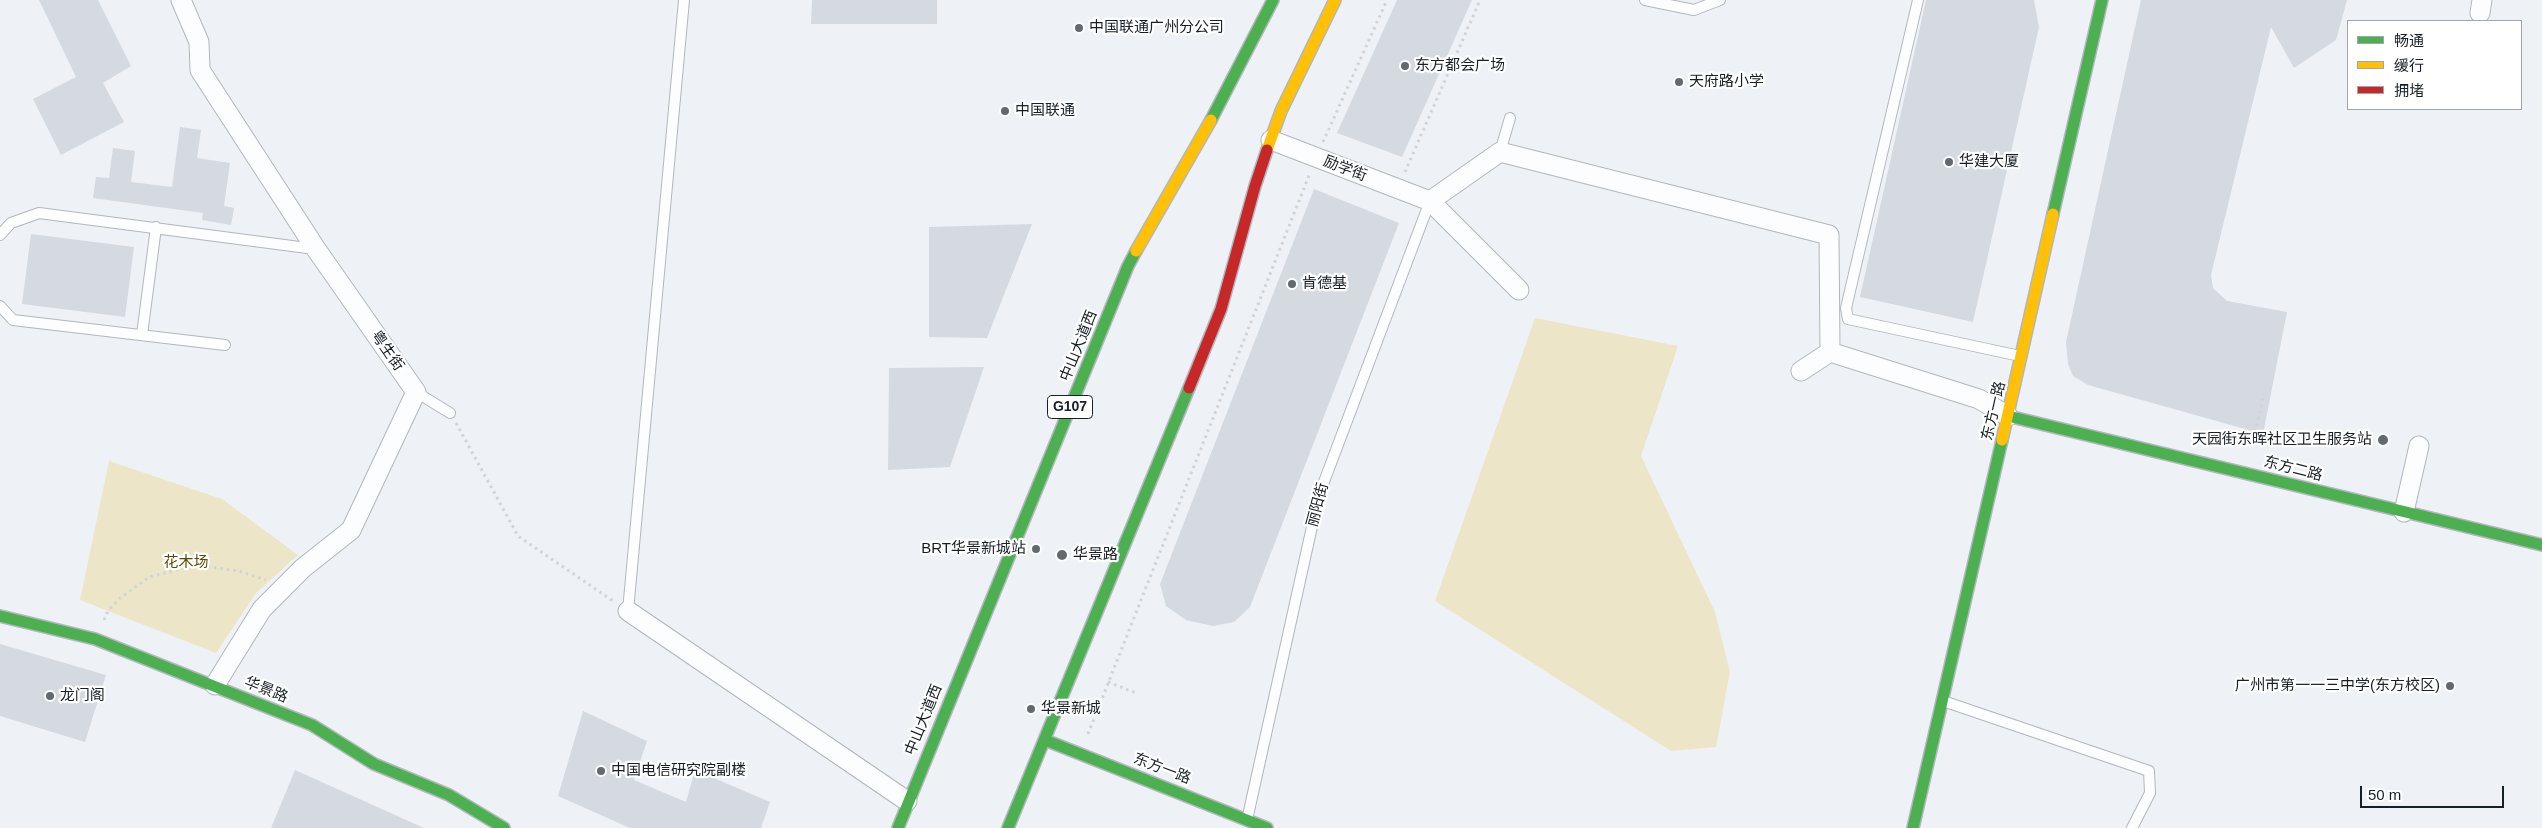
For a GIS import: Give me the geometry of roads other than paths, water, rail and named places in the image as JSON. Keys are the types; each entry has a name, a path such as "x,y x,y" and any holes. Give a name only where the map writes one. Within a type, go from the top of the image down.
{"main road":[{"name":"中山大道西","path":"898,828 907,801 1128,266 1215,113 1273,0"},
{"path":"1008,828 1147,494 1221,309 1255,186 1285,103 1335,0"},
{"name":"东方一路","path":"1913,828 2102,0"},
{"name":"东方二路","path":"2008,416 2542,545"},
{"name":"华景路","path":"0,616 95,639 312,725 374,764 449,795 472,807 504,828"},
{"name":"东方一路","path":"1045,740 1246,824 1267,828"}],"street":[{"name":"粤生街","path":"181,0 199,42 200,70 316,249 416,392"},
{"name":"励学街","path":"1271,140 1425,199"},
{"path":"1520,290 1425,199 1500,152 1829,235 1830,352"},
{"path":"1801,371 1830,352"},
{"path":"1830,352 1979,399 2008,416"},
{"path":"215,685 262,609 286,585 351,530 416,392"},
{"path":"2404,512 2419,446"},
{"path":"628,611 907,801"}],"lane":[{"path":"628,611 684,0"},
{"path":"1645,0 1694,10 1720,0"},
{"path":"1918,0 1846,308 1848,319 2021,356"},
{"path":"1500,152 1510,118"},
{"name":"丽阳街","path":"1246,824 1319,495 1425,199"},
{"path":"0,235 12,223 40,213 316,249"},
{"path":"142,336 156,227"},
{"path":"0,306 13,320 225,345"},
{"path":"416,392 450,413"},
{"path":"1942,701 2149,771 2150,793 2132,828"}],"place":[{"name":"中国联通广州分公司","path":"1079,28"},
{"name":"东方都会广场","path":"1405,66"},
{"name":"天府路小学","path":"1679,82"},
{"name":"中国联通","path":"1005,111"},
{"name":"华建大厦","path":"1949,162"},
{"name":"肯德基","path":"1292,284"},
{"name":"天园街东晖社区卫生服务站","path":"2383,440"},
{"name":"BRT华景新城站","path":"1036,549"},
{"name":"华景路","path":"1062,555"},
{"name":"广州市第一一三中学(东方校区)","path":"2450,686"},
{"name":"龙门阁","path":"50,696"},
{"name":"华景新城","path":"1031,709"},
{"name":"中国电信研究院副楼","path":"601,771"}],"park label":[{"name":"花木场","path":"186,563"}]}
